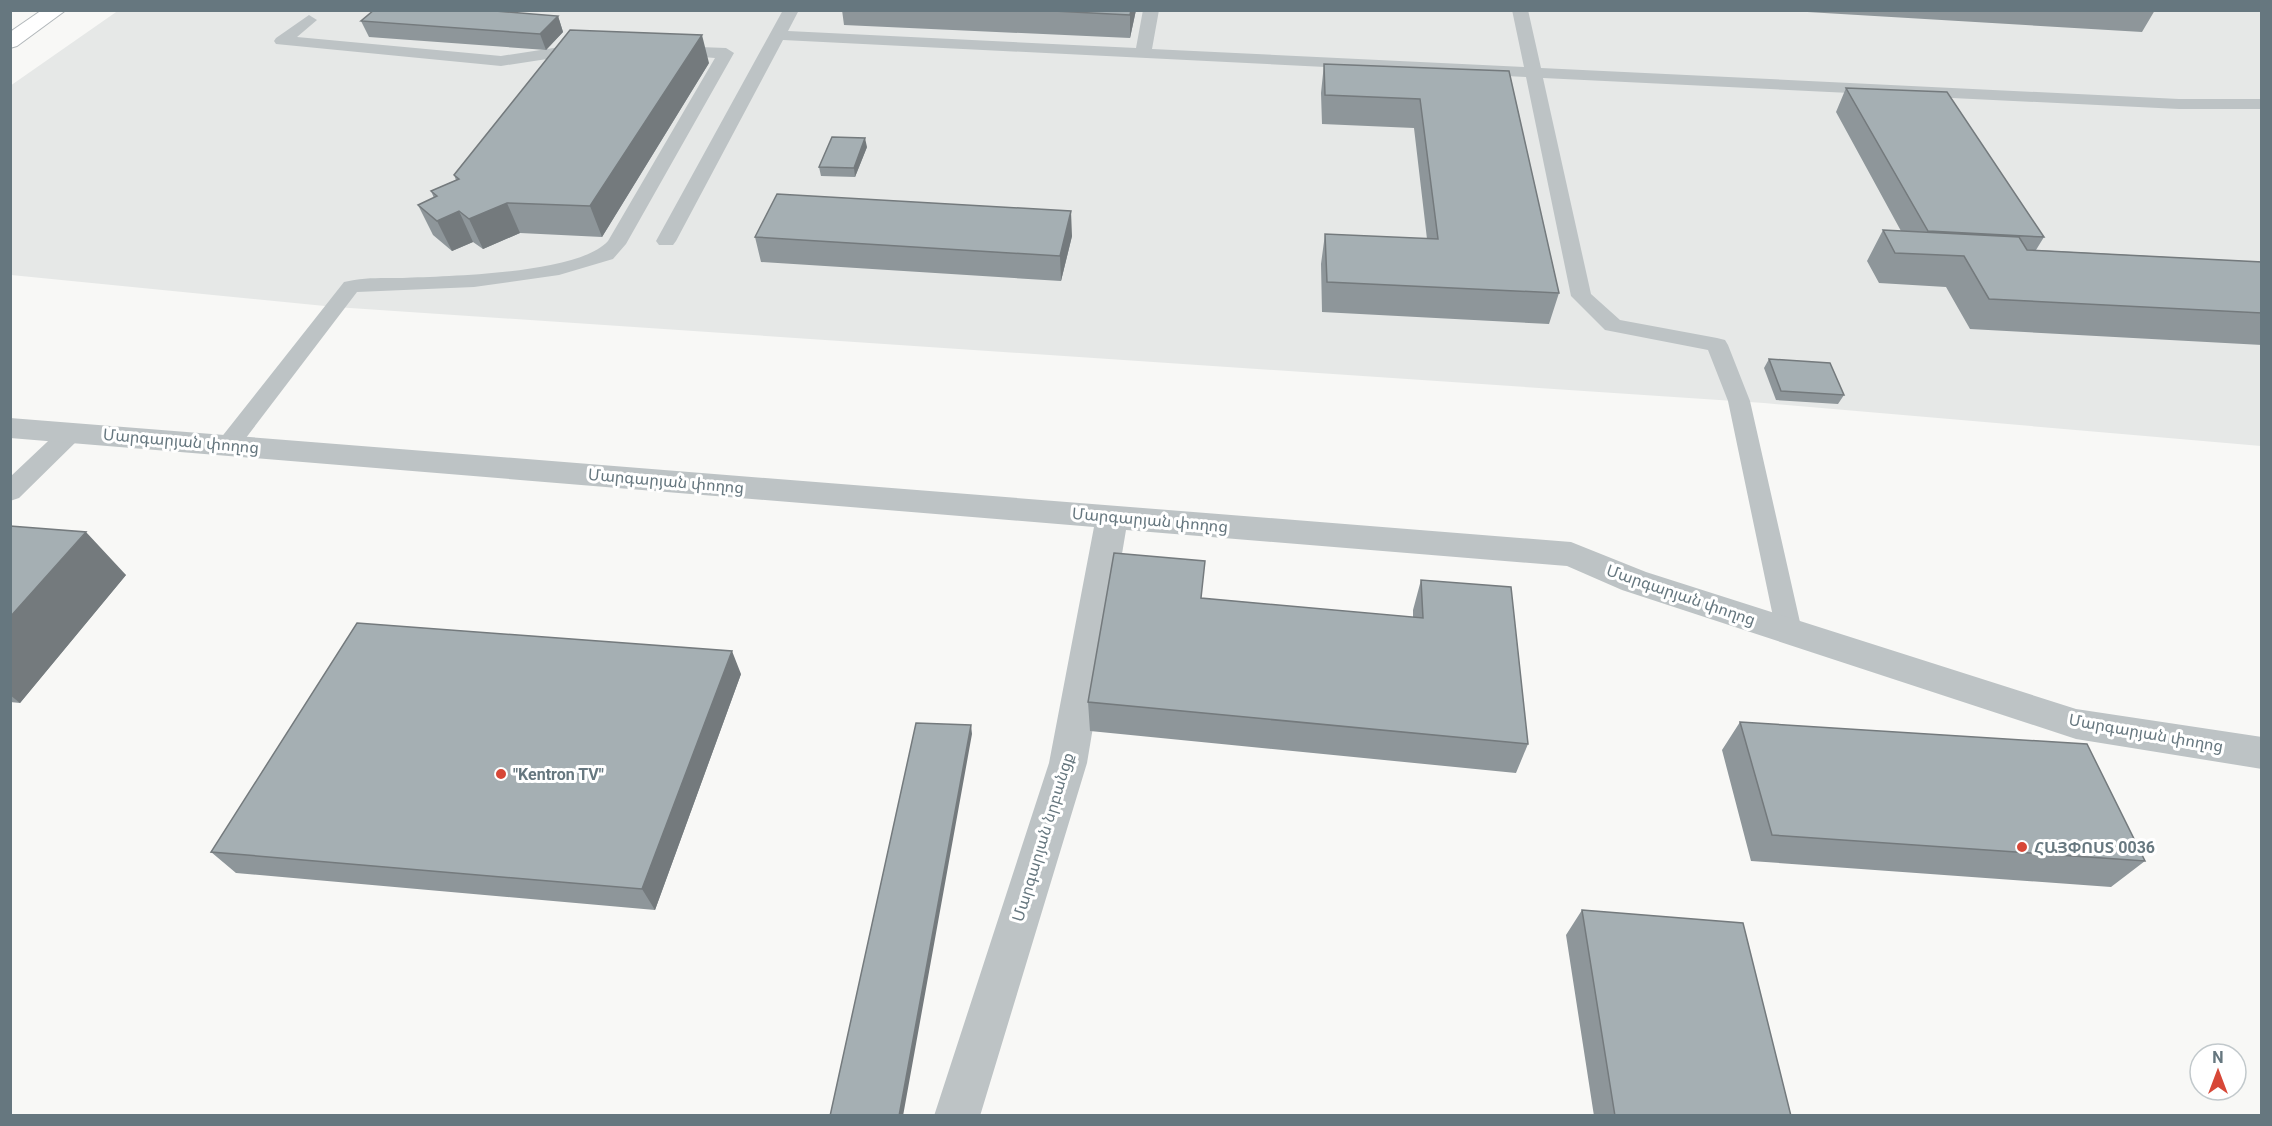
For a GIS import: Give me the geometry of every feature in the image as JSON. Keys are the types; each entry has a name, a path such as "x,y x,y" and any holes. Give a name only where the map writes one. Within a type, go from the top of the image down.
{"main road":[{"path":"10,42 56,10"}],"street":[{"name":"Մարգարյան փողոց","path":"10,428 1570,554 1634,581 2076,724 2262,753"},
{"name":"Մարգարյան նրբանցք","path":"957,1116 1068,762 1112,517"}],"lane":[{"path":"666,241 791,10"},
{"path":"1143,52 1151,10"},
{"path":"1520,10 1581,296 1612,325 1717,345 1739,401 1789,631"},
{"path":"309,20 282,41 501,61 576,48 599,49"},
{"path":"777,35 1533,70 2178,104 2262,104"},
{"path":"228,445 351,286 474,281 559,268 606,255 616,244 726,53 656,51"},
{"path":"10,492 72,432"}],"shaded area":[{"path":"119,10 2261,11 2261,446 1764,403 335,307 11,275 10,86"}],"building":[{"path":"374,10 483,10 558,16 540,34 361,21"},
{"path":"1034,10 1131,10 1130,15"},
{"path":"570,30 702,35 590,206 507,203 469,219 459,211 437,221 418,205 437,196 431,191 459,179 454,175"},
{"path":"1324,64 1509,71 1559,293 1327,282 1325,234 1438,239 1420,99 1325,95"},
{"path":"1846,88 1947,92 2044,237 1928,231"},
{"path":"832,137 865,138 854,168 819,167"},
{"path":"777,194 1071,211 1060,256 755,237"},
{"path":"1883,230 2019,237 2027,250 2262,262 2262,313 1989,299 1964,256 1895,253"},
{"path":"1769,359 1830,363 1844,395 1781,391"},
{"path":"10,526 86,532 10,617"},
{"path":"1114,553 1205,561 1201,598 1423,618 1421,580 1511,587 1528,744 1088,702"},
{"name":"\"Kentron TV\"","path":"357,623 732,651 642,889 211,852"},
{"path":"1740,722 2087,744 2145,861 1772,835"},
{"path":"916,723 971,725 899,1116 830,1116"},
{"path":"1582,910 1743,923 1791,1116 1615,1116"}],"place":[{"name":"\"Kentron TV\"","path":"501,774"},
{"name":"ՀԱՅՓՈՍՏ 0036","path":"2022,847"}]}
